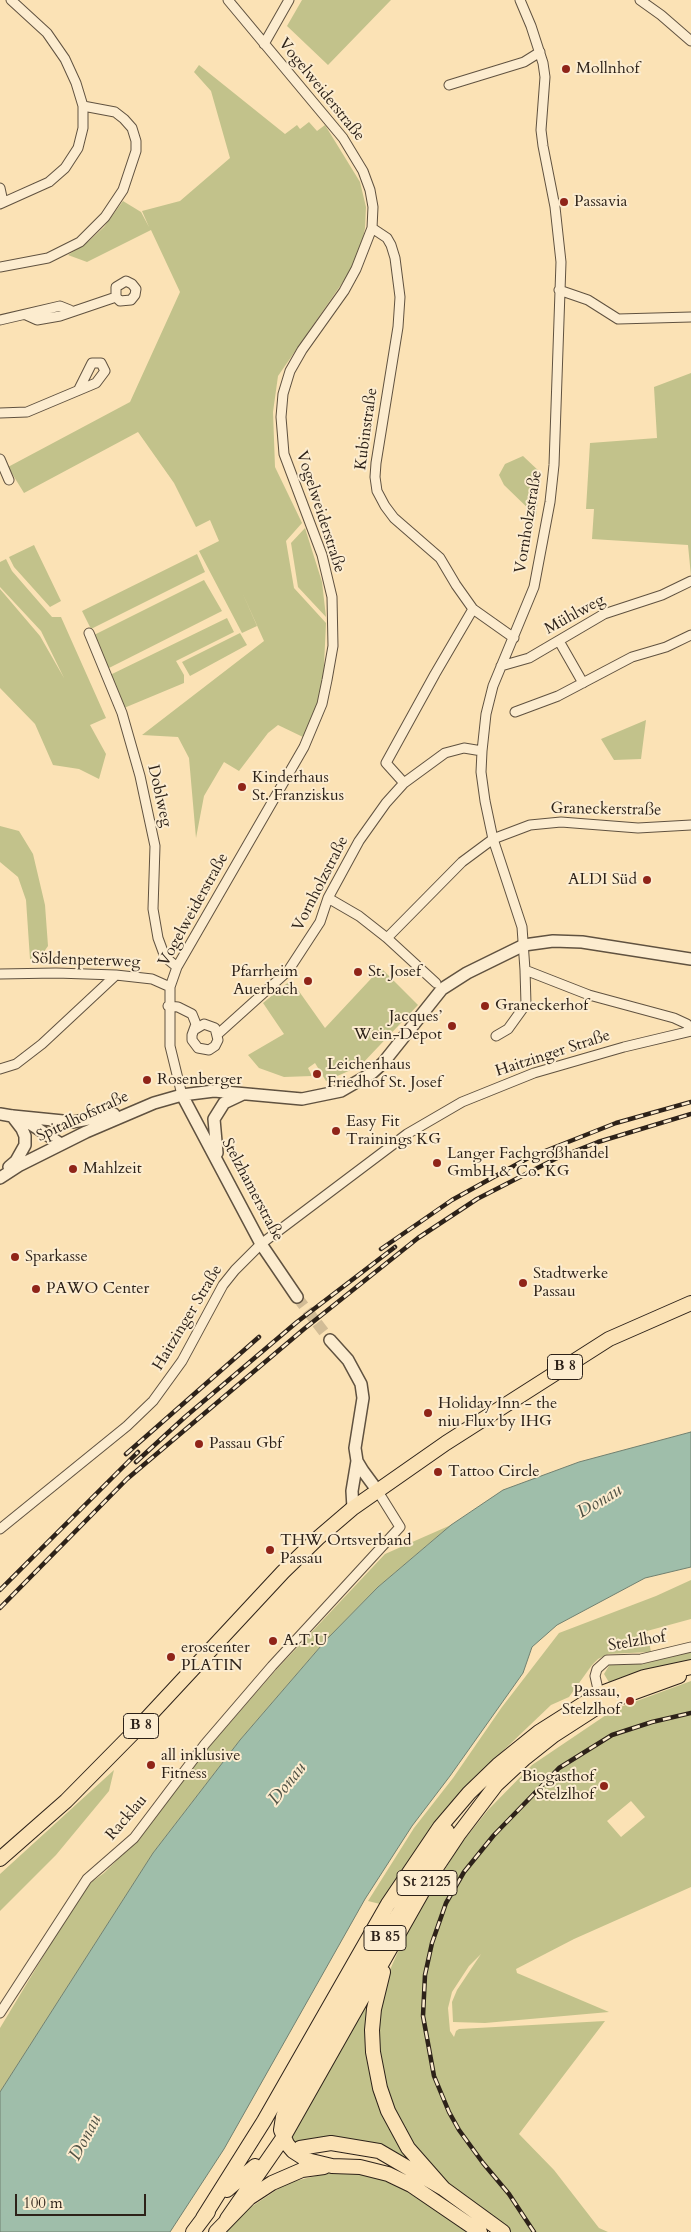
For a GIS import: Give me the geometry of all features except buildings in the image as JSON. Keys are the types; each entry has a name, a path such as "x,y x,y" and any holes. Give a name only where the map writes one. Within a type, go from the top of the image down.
{"main road":[{"name":"B 8","path":"0,1859 66,1801 137,1729 283,1572 318,1538 354,1508 446,1443 609,1339 691,1303"},
{"path":"193,2232 264,2121 388,1904 440,1827 477,1784 539,1732 644,1677 691,1667"},
{"path":"601,1699 691,1672"},
{"name":"St 2125","path":"399,1933 434,1871 458,1835 488,1796 524,1758 601,1699"},
{"name":"B 85","path":"283,2138 281,2123 288,2103 446,1832 477,1784"},
{"path":"216,2232 283,2138 399,1933"},
{"name":"B 85","path":"399,1933 383,1970 374,2009 373,2052 376,2072 388,2112 396,2128 408,2148 444,2189"},
{"path":"283,2138 299,2156 315,2163 377,2170 400,2179 480,2232"},
{"name":"B 85","path":"300,2148 331,2143 373,2149 396,2160 444,2189 503,2232"},
{"path":"203,2218 230,2187 255,2166"},
{"path":"227,2219 249,2198 272,2183 302,2170 332,2166"}],"street":[{"path":"0,188 2,203 49,182 65,168 78,148 83,128 83,106 73,75 47,33 11,0"},
{"name":"Vogelweiderstraße","path":"182,1095 170,1046 168,1006 170,987 177,967 304,747 322,704 332,646 332,596 322,555 284,454 281,417 283,394 290,371 302,350 344,291 356,269 372,228 371,198 363,171 343,138 228,0"},
{"path":"264,44 289,0"},
{"name":"Vornholzstraße","path":"496,1036 508,1029 526,1004 524,945 522,927 493,839 481,772 482,751 487,709 501,666 534,587 550,502 554,464 561,262 557,222 543,146 544,77 540,52 520,0"},
{"path":"640,0 691,41"},
{"path":"449,84 524,62 540,52"},
{"path":"0,267 48,258 80,242 105,218 123,190 136,152 136,141 132,128 115,112 83,106"},
{"name":"Kubinstraße","path":"372,228 387,238 391,245 395,258 400,297 398,327 376,463 377,491 394,518 440,558 473,609 514,638"},
{"path":"559,290 588,300 618,319 691,317"},
{"path":"0,320 60,306 70,310 116,297"},
{"path":"0,413 27,412 79,389"},
{"path":"0,459 9,480"},
{"name":"Mühlweg","path":"501,666 528,658 604,614 662,595 691,581"},
{"path":"404,783 386,763 473,609"},
{"name":"Doblweg","path":"89,633 122,713 140,776 155,846 153,909 158,938 165,957 177,967"},
{"path":"515,712 533,707 632,657 666,647 691,635"},
{"path":"559,641 583,683"},
{"name":"Vornholzstraße","path":"168,1006 178,1007 192,1014 196,1024 192,1034 194,1045 203,1050 214,1046 218,1040 218,1034 288,971 320,922 328,898 358,841 386,803 404,783 445,754 464,748 482,751"},
{"name":"Graneckerstraße","path":"387,938 462,862 493,839 530,825 561,822 638,828 691,825"},
{"path":"328,898 359,916 387,938 436,983"},
{"name":"Spitalhofstraße","path":"0,1176 61,1144 154,1103 182,1095 214,1091 302,1099 341,1091 357,1083 383,1063 442,990 466,972 524,945 553,941 582,942 691,959"},
{"path":"525,970 589,995 674,1018 687,1024 691,1031"},
{"name":"Söldenpeterweg","path":"0,974 116,975 152,979 170,987"},
{"path":"0,1068 16,1064 42,1044 116,975"},
{"path":"194,1030 199,1026 210,1025 218,1034"},
{"name":"Haitzinger Straße","path":"0,1528 127,1426 153,1401 182,1361 223,1285 260,1244 407,1134 462,1102 534,1073 624,1047 691,1031"},
{"path":"218,1160 214,1119 224,1103 244,1093"},
{"name":"Stelzhamerstraße","path":"182,1095 218,1160 260,1244 297,1298"},
{"path":"0,1114 73,1122 96,1119 154,1103"},
{"path":"13,1116 29,1123 61,1144"},
{"path":"0,1176 16,1160 25,1145 25,1136 13,1116"},
{"path":"330,1340 348,1360 361,1384 363,1398 356,1431 355,1448 357,1461 352,1492 354,1508"},
{"path":"357,1461 377,1490"},
{"name":"Racklau","path":"0,2014 87,1879 134,1838 205,1744 272,1666 400,1527 377,1490"},
{"name":"Stelzlhof","path":"601,1699 595,1676 596,1669 607,1660 641,1659 691,1647"}],"green space":[{"path":"302,0 391,0 328,65 287,26"},
{"path":"199,65 285,134 297,125 300,129 309,122 317,131 325,125 360,182 366,207 361,249 347,276 278,376 273,412 275,467 302,523 286,541 294,588 326,623 323,686 314,715 303,737 278,725 268,733 239,771 224,762 204,796 196,838 189,758 178,737 142,735 264,641 242,592 257,626 242,633 199,551 219,541 210,520 196,527 174,483 138,432 24,493 8,467 130,402 180,292 151,230 87,262 68,255 89,241 104,227 123,201 141,212 149,227 142,211 180,201 230,158 211,91 194,72"},
{"path":"691,373 691,576 688,545 592,539 594,509 586,509 590,443 657,438 654,387"},
{"path":"523,456 541,473 536,516 504,485 499,475 505,464"},
{"path":"305,528 322,582 326,617 298,587 291,543"},
{"path":"34,545 61,601 50,607 14,567 9,557"},
{"path":"197,554 205,572 91,629 82,611"},
{"path":"6,559 12,571 52,617 61,617 106,718 90,725 106,754 99,779 79,769 53,765 35,724 0,688 0,589 40,636 64,678 41,631 0,587 0,562"},
{"path":"204,580 222,611 107,669 92,636"},
{"path":"227,618 234,632 176,661 184,675 184,683 124,708 110,675"},
{"path":"240,633 247,645 190,676 182,662"},
{"path":"646,720 641,759 614,760 601,739"},
{"path":"0,826 19,831 33,854 45,905 48,946 39,959 30,959 26,900 18,877 0,862"},
{"path":"381,968 418,1005 360,1066 326,1081 315,1063 308,1068 312,1076 284,1077 259,1068 248,1055 284,1034 263,1003 291,980 325,1028"},
{"path":"451,1525 378,1587 327,1639 240,1740 153,1853 0,2092 0,2028 85,1887 104,1873 136,1841 209,1747 276,1670 385,1554"},
{"path":"691,1580 691,1619 647,1631 651,1652 608,1654 598,1659 569,1697 551,1705 464,1788 435,1823 380,1904 368,1901 414,1828 453,1778 502,1707 559,1633 656,1596"},
{"path":"691,1650 691,1661 610,1684 604,1674 610,1664 625,1665"},
{"path":"691,1681 691,1887 574,1939 516,1969 517,1973 609,2012 485,2023 453,2022 452,2002 457,1990 481,1954 469,1966 452,1992 448,2008 450,2031 454,2037 459,2029 605,2021 519,2134 554,2170 599,2228 608,2232 511,2232 472,2204 426,2165 391,2110 383,2077 379,2019 386,1979 407,1931 460,1845 488,1810 532,1765 615,1709","holes":["631,1801 645,1817 621,1837 607,1821"]},
{"path":"114,1770 109,1791 56,1855 0,1911 0,1874"},
{"path":"375,1984 369,2056 413,2162 412,2164 390,2151 294,2143 289,2136"},
{"path":"332,2172 354,2172 396,2183 470,2232 225,2232 248,2209 287,2183"}],"water":[{"name":"Donau","path":"691,1432 691,1567 645,1578 557,1625 532,1647 523,1673 412,1826 365,1899 224,2149 170,2232 0,2232 0,2092 153,1853 240,1740 327,1639 378,1587 451,1525 503,1490 579,1462"}],"tunnel":[{"path":"297,1297 330,1340"}],"railway":[{"path":"381,1249 452,1200 530,1157 616,1123 691,1102"},
{"path":"0,1608 127,1479 304,1329 418,1238 477,1199 555,1159 598,1142 691,1114"},
{"path":"136,1462 185,1417 297,1322 395,1247"},
{"path":"126,1454 259,1337"},
{"path":"0,1590 138,1452"},
{"path":"534,2232 509,2194 459,2130 449,2112 434,2076 423,2016 425,1975 432,1943 446,1903 464,1872 494,1835 559,1768 612,1735 652,1722 691,1713"}],"place":[{"name":"Mollnhof","path":"566,69"},
{"name":"Passavia","path":"564,202"},
{"name":"Kinderhaus St. Franziskus","path":"242,787"},
{"name":"ALDI Süd","path":"647,880"},
{"name":"St. Josef","path":"358,972"},
{"name":"Pfarrheim Auerbach","path":"308,981"},
{"name":"Graneckerhof","path":"485,1006"},
{"name":"Jacques’ Wein-Depot","path":"452,1026"},
{"name":"Leichenhaus Friedhof St. Josef","path":"317,1074"},
{"name":"Rosenberger","path":"147,1080"},
{"name":"Easy Fit Trainings KG","path":"336,1131"},
{"name":"Langer Fachgroßhandel GmbH & Co. KG","path":"437,1163"},
{"name":"Mahlzeit","path":"73,1169"},
{"name":"Sparkasse","path":"15,1257"},
{"name":"Stadtwerke Passau","path":"523,1283"},
{"name":"PAWO Center","path":"36,1289"},
{"name":"Holiday Inn - the niu Flux by IHG","path":"428,1413"},
{"name":"Passau Gbf","path":"199,1444"},
{"name":"Tattoo Circle","path":"438,1472"},
{"name":"THW Ortsverband Passau","path":"270,1550"},
{"name":"A.T.U","path":"273,1641"},
{"name":"eroscenter PLATIN","path":"171,1657"},
{"name":"Passau, Stelzlhof","path":"630,1701"},
{"name":"all inklusive Fitness","path":"151,1765"},
{"name":"Biogasthof Stelzlhof","path":"604,1786"}]}
